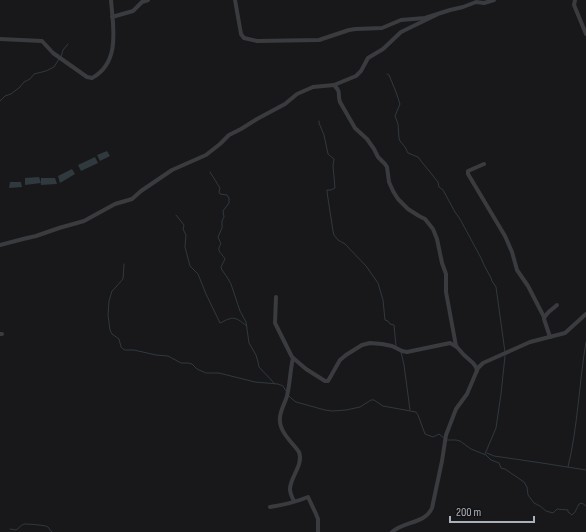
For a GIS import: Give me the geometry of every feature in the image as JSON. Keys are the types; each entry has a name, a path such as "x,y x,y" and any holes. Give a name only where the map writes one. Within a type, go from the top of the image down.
{"street":[{"path":"0,38 42,41 53,53 87,77 92,78 103,69 111,56 114,39 111,0"},
{"path":"112,17 134,12 142,2 148,0"},
{"path":"235,0 242,36 247,39 257,41 319,40 349,30 382,28 406,19 425,18 476,2 484,3 494,0"},
{"path":"575,0 575,7 586,34"},
{"path":"0,245 36,236 84,221 115,204 132,199 172,170 206,154 220,144 229,135 285,104 297,94 313,88 334,85 356,76 361,71 368,58 378,53 401,32 436,15"},
{"path":"334,85 339,90 338,99 350,122 367,138 378,157 387,167 389,182 395,194 405,206 425,219 433,229 446,274 446,292 456,346 473,363 476,367 476,371"},
{"path":"484,164 468,171 468,174 505,236 512,252 517,270 528,286 544,317 550,337"},
{"path":"276,297 275,323 293,358 326,382 331,377 340,360 362,345 376,343 389,345 407,352 450,344 458,348"},
{"path":"544,317 557,305"},
{"path":"473,363 484,363 530,342 565,333 586,314"},
{"path":"293,358 287,396 280,418 284,432 301,456 290,486 294,501"},
{"path":"392,532 420,520 429,514 439,476 446,435 450,422 456,409 469,392 476,371 484,363"},
{"path":"270,507 308,498 318,519 318,532"}],"shaded area":[{"path":"107,151 110,156 100,161 97,155"},
{"path":"95,157 98,163 81,171 78,165"},
{"path":"72,169 75,174 60,183 58,176"},
{"path":"39,177 41,183 25,185 25,178"},
{"path":"41,178 55,178 57,184 41,185"},
{"path":"10,182 21,182 22,187 9,188"}],"waterway":[{"path":"61,57 63,50 68,44"},
{"path":"0,101 5,96 11,94 20,87 34,74 54,67 59,59"},
{"path":"387,74 389,75 400,104 395,116 398,124 400,141 408,153 418,157 438,182 439,187 443,190 460,219 496,287 505,352"},
{"path":"319,121 328,154 334,159 333,166 335,188 327,190 334,235 366,266 378,283 383,300 385,320 394,325 396,346"},
{"path":"210,172 220,188 220,194 227,195 229,198 229,203 223,211 224,217 222,221 222,228 218,237 221,244 219,251 225,259 221,267 231,284 240,311 246,322 249,343 256,355 259,367 275,384"},
{"path":"176,215 184,225 183,229 186,235 185,247 190,266 198,274 220,323 234,318 247,326"},
{"path":"124,264 123,279 112,291 109,301 108,315 110,330 112,334 119,339 123,349 168,356 181,363 192,364 197,369 206,373 219,373 255,382 278,384 283,386 286,391"},
{"path":"568,467 574,436 586,342"},
{"path":"401,352 410,410"},
{"path":"485,454 496,428 505,356"},
{"path":"289,396 296,402 332,411 360,407 371,400 374,400 383,406 416,412 425,434 433,437 439,434 444,438"},
{"path":"447,440 460,441 471,449 486,455 491,460 499,463 501,468 505,469 524,482 527,487 528,495 534,503 546,511 553,513 557,509 568,510 568,512 572,515 579,504 582,503 586,506"},
{"path":"487,453 494,456 586,470"},
{"path":"10,529 16,530 24,524 33,524 47,526 52,532"}]}
